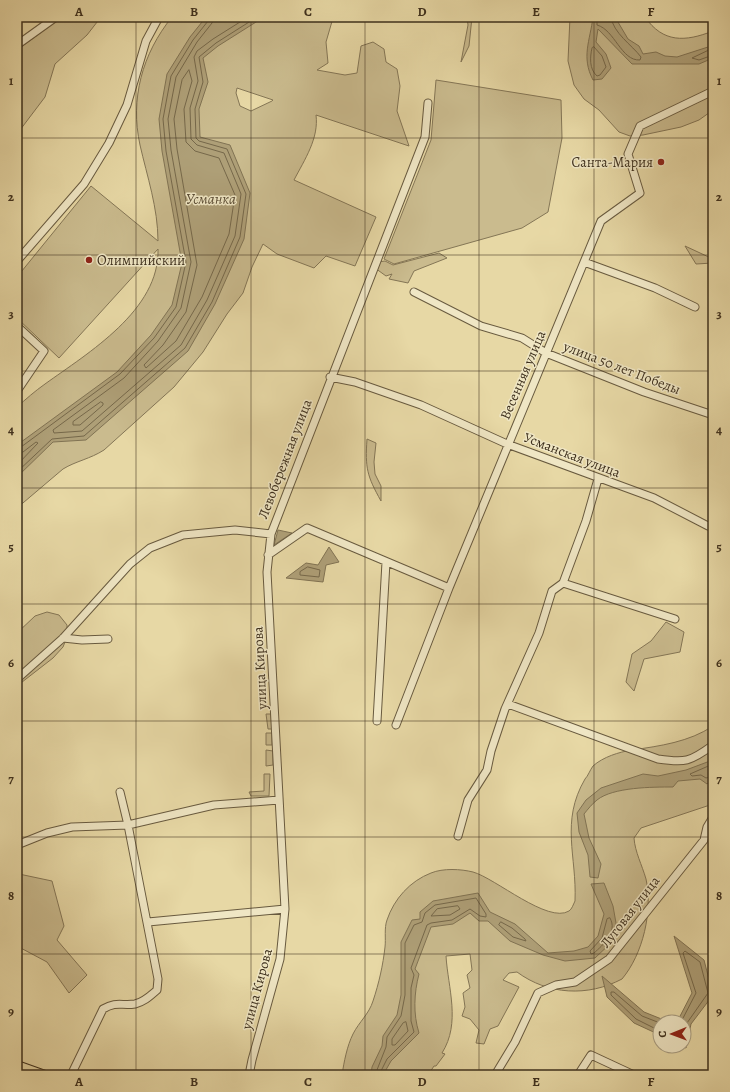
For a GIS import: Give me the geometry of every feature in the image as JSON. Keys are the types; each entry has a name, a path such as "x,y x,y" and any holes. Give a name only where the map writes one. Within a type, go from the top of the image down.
{"main road":[{"path":"17,1065 45,1075"}],"street":[{"path":"17,44 56,17"},
{"path":"17,261 84,184 108,143 127,105 146,41 159,17"},
{"name":"Весенняя улица","path":"396,725 507,444 601,221 640,193 628,154 640,126 713,91"},
{"name":"Левобережная улица","path":"17,679 63,638 130,564 150,548 183,535 235,530 271,534 330,377 425,137 428,103"},
{"path":"584,262 655,288 695,307"},
{"name":"улица 50 лет Победы","path":"414,292 481,326 522,338 546,353 644,392 713,415"},
{"path":"17,326 44,351 17,391"},
{"name":"Усманская улица","path":"330,377 355,382 421,406 507,444 598,479 654,498 708,526 713,527"},
{"path":"458,836 468,800 487,770 491,751 508,704 539,633 552,591 563,582 584,527 598,479"},
{"path":"268,555 307,528 449,588"},
{"name":"улица Кирова","path":"249,1075 280,960 285,909 268,555 271,534"},
{"path":"377,721 378,677 386,562"},
{"path":"563,582 675,619"},
{"path":"63,638 82,640 108,638"},
{"path":"508,704 658,759 681,762 700,755 713,745"},
{"path":"71,1075 103,1009 113,1003 135,1004 147,999 157,990 158,979 148,922 120,792"},
{"path":"17,845 72,827 128,825 214,805 279,800"},
{"name":"Луговая улица","path":"495,1075 515,1042 538,994 556,985 575,982 609,959 704,840 707,827 713,817"},
{"path":"148,922 285,909"},
{"path":"578,1075 591,1055 634,1075"}],"shaded area":[{"path":"62,17 101,17 87,35 55,64 45,97 17,134 17,50"},
{"path":"172,17 335,17 333,18 326,42 328,63 317,70 345,75 357,73 361,46 373,42 384,49 386,62 397,69 400,86 397,111 409,146 316,115 313,140 307,156 294,180 376,217 355,266 326,256 314,268 277,254 263,244 252,267 243,293 227,314 203,352 174,387 104,450 94,456 63,469 17,508 17,407 38,389 100,344 118,328 134,310 147,291 155,271 158,249 59,358 17,318 17,277 91,186 158,241 158,229 152,192 137,128 137,111 138,94 146,62 162,31","holes":["237,88 273,100 251,111 240,106 236,93"]},
{"path":"467,17 472,17 469,46 461,62 468,25"},
{"path":"570,17 645,17 659,32 675,38 693,37 713,31 713,110 699,120 681,127 643,135 630,136 619,132 599,110 584,99 574,85 568,61"},
{"path":"436,80 561,100 562,138 548,212 522,228 394,264 384,259 431,140"},
{"path":"685,246 713,259 713,263 696,264"},
{"path":"439,253 447,258 414,271 408,283 389,279 392,274 386,276 375,268 378,262 385,261 393,265"},
{"path":"367,439 376,443 374,462 375,474 381,486 381,501 368,472 366,457"},
{"path":"47,612 59,615 67,625 67,637 63,647 53,658 17,686 17,633 35,616"},
{"path":"666,622 684,632 680,652 644,659 634,691 626,682 632,654 651,641"},
{"path":"266,714 271,714 272,729 268,729"},
{"path":"713,726 713,804 641,828 634,838 648,891 647,918 641,945 636,957 622,979 596,989 568,991 542,985 529,980 517,972 509,973 503,980 519,987 498,1026 490,1029 484,1044 476,1043 479,1030 470,1019 462,1016 465,1007 463,993 470,988 467,975 472,970 470,954 446,956 452,1005 451,1030 448,1042 442,1053 445,1054 436,1066 434,1066 428,1075 342,1075 346,1054 351,1039 355,1030 371,1006 377,988 384,954 387,920 398,898 410,886 423,876 436,871 468,871 483,876 535,906 548,911 560,913 569,911 575,901 571,839 573,810 577,795 593,766 601,760 627,751 684,740"},
{"path":"266,733 272,733 272,745 266,745"},
{"path":"266,750 273,751 273,765 266,766"},
{"path":"264,774 270,774 269,796 251,796 249,792 264,791"},
{"path":"19,874 52,881 64,926 57,940 87,975 69,993 47,962 17,946 17,880"}],"water":[{"name":"Усманка","path":"206,17 264,17 218,46 203,58 208,82 199,109 200,137 230,145 250,193 244,239 215,304 188,351 86,440 53,442 17,477 17,445 117,372 151,335 172,305 182,263 162,151 159,119 167,74 190,37"},
{"path":"593,17 615,17 628,39 639,46 643,54 656,52 665,56 677,57 708,47 713,42 713,58 699,64 632,64 598,29 596,42 606,54 611,68 602,79 593,80 589,72 587,49"},
{"path":"278,530 292,533 274,545"},
{"path":"329,547 339,562 326,565 323,582 286,578 306,563 318,565"},
{"path":"713,758 713,778 707,784 700,779 678,781 673,787 623,790 613,792 593,803 584,814 589,838 601,864 598,878 590,877 588,855 579,832 577,813 586,800 601,788 643,774 658,776 686,770 710,761"},
{"path":"604,883 613,906 616,923 613,941 595,958 565,961 543,955 510,941 488,921 479,921 470,913 453,924 431,927 415,969 419,974 415,1004 419,1033 391,1061 383,1075 371,1075 372,1067 382,1046 383,1036 397,1015 401,995 401,942 412,920 420,919 420,912 433,901 478,893 490,912 515,924 548,953 574,951 588,947 598,936 604,914 591,884"},
{"path":"674,936 704,960 713,995 692,1023 692,1014 681,1014 692,993"},
{"path":"602,976 644,1012 652,1015 652,1031 634,1023 607,997"}],"place":[{"name":"Санта-Мария","path":"661,162"},
{"name":"Олимпийский","path":"89,260"}]}
